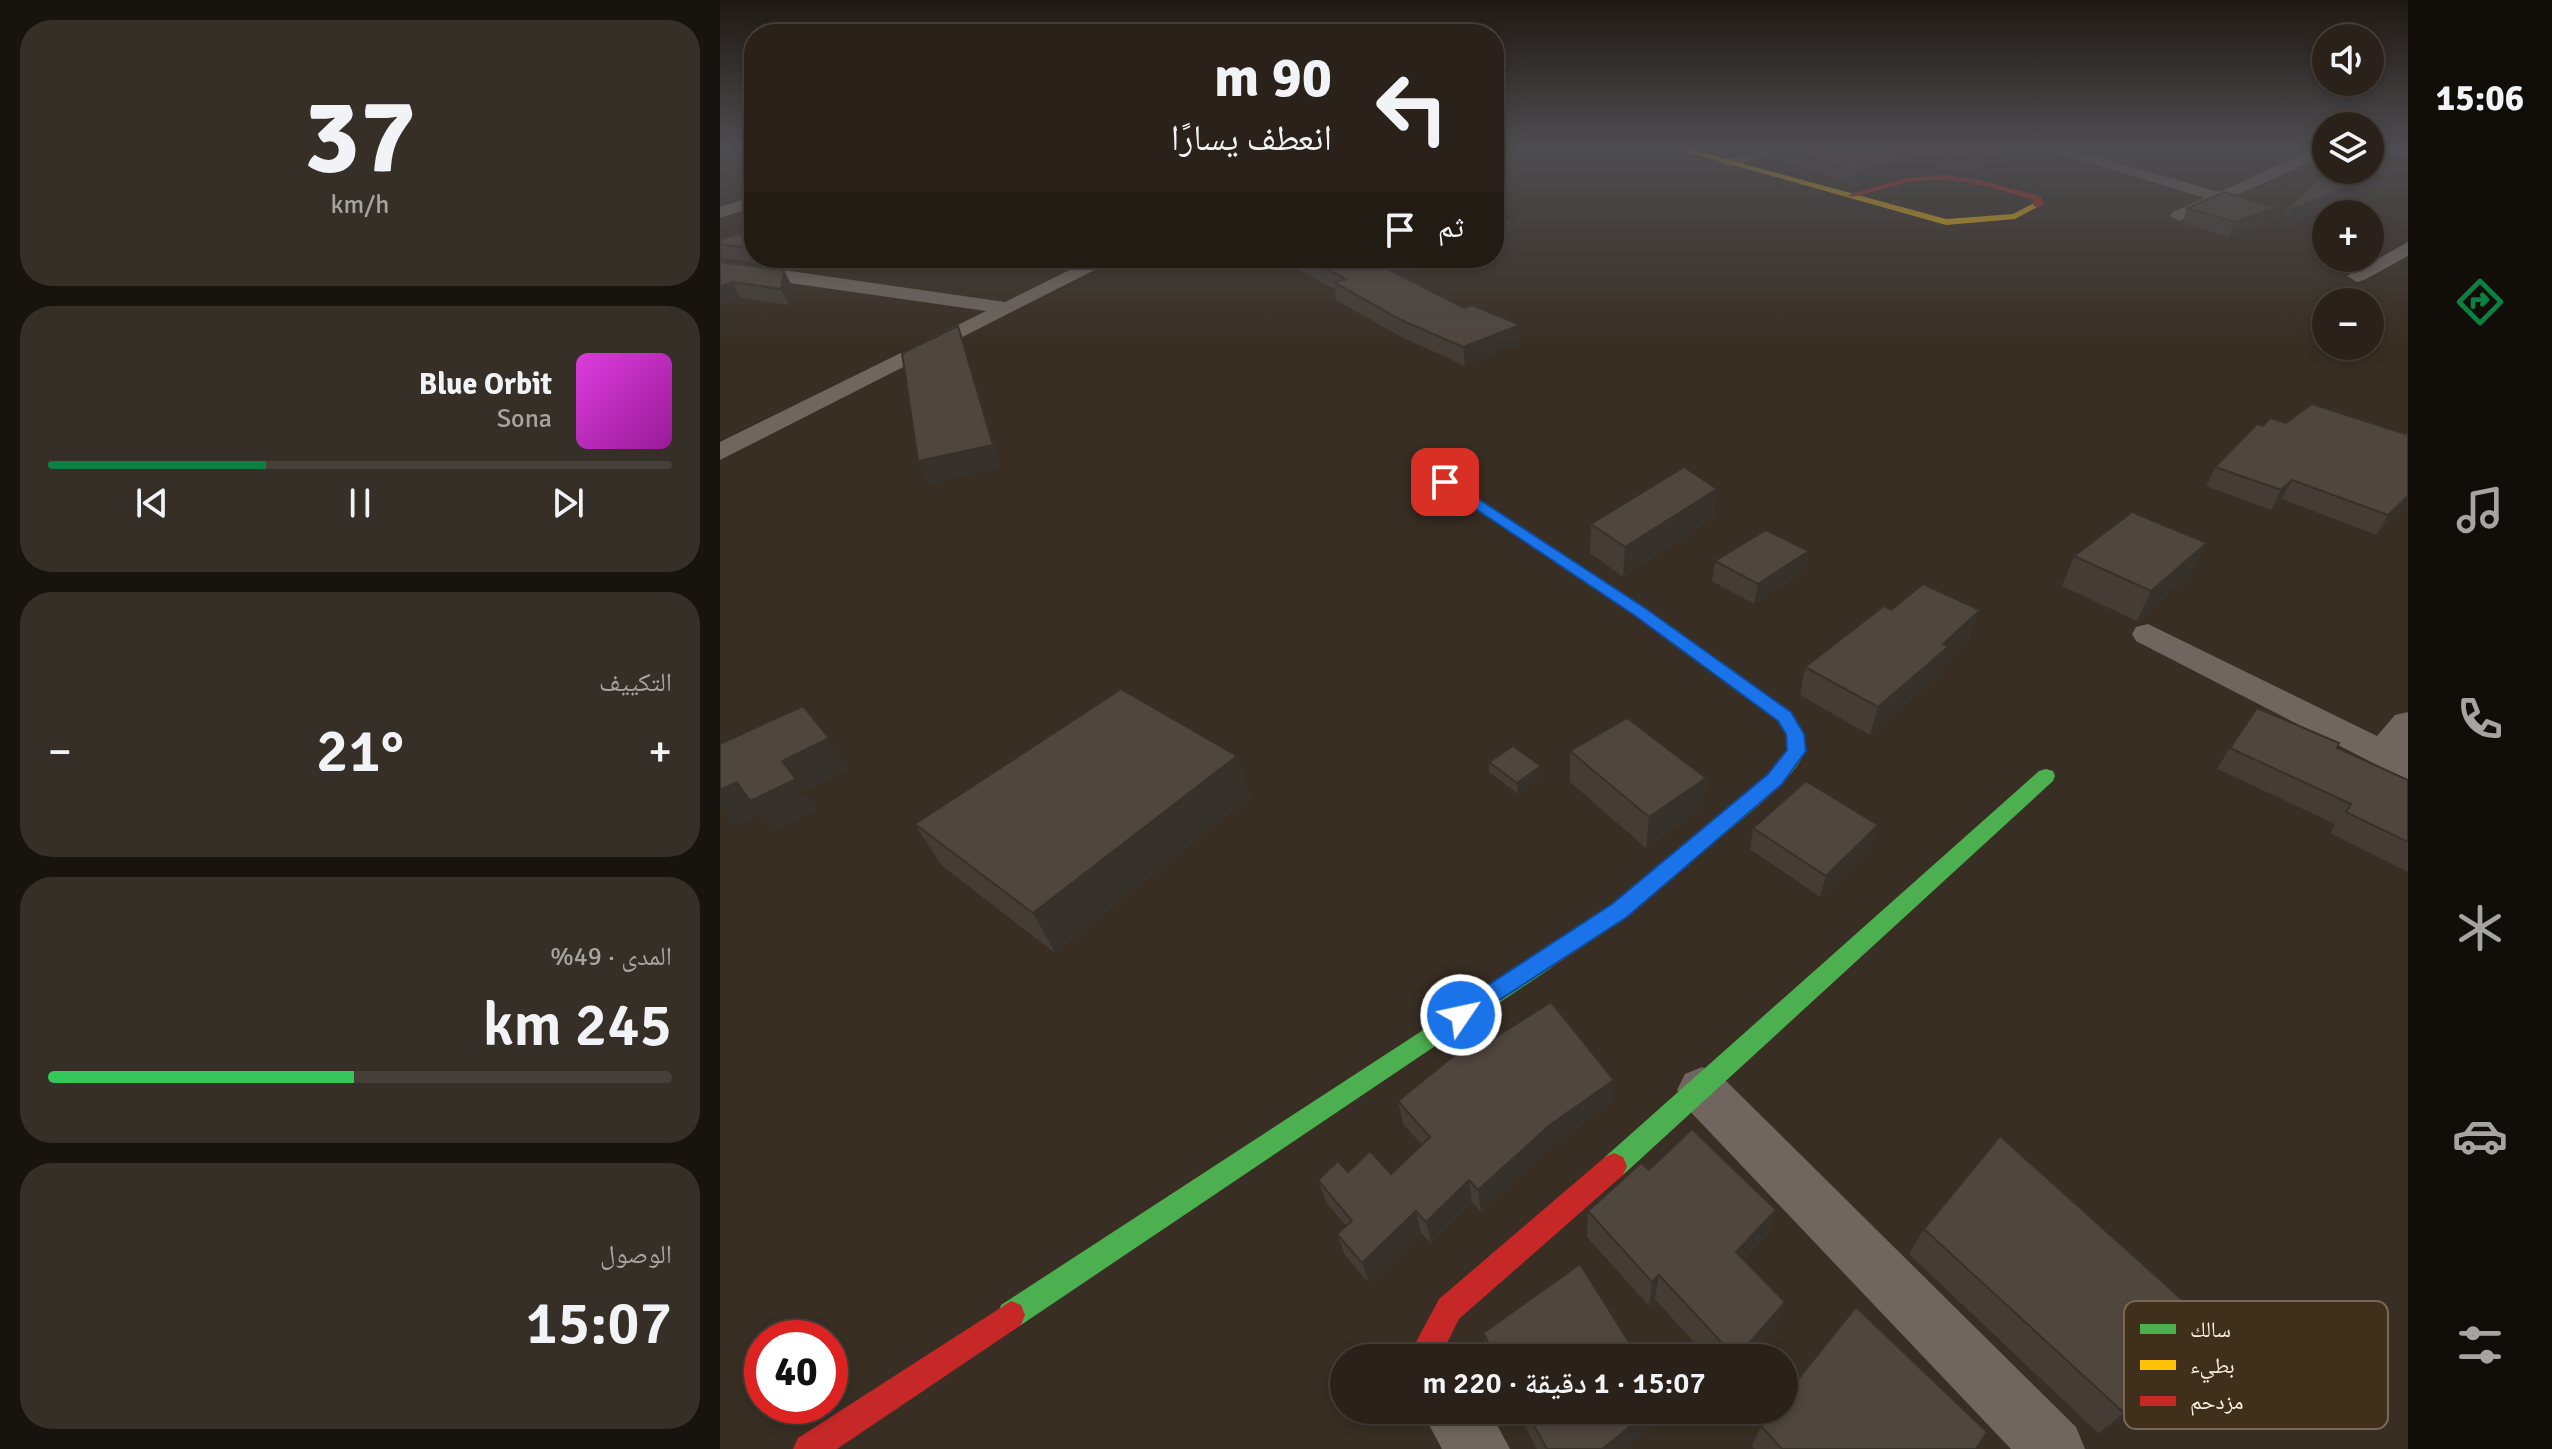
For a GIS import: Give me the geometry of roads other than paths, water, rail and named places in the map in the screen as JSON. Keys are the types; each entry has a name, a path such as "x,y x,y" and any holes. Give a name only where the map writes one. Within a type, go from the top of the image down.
{"street":[{"path":"1917,214 1946,222 2020,214"},
{"path":"2179,216 2184,214"},
{"path":"2357,276 2408,248"},
{"path":"720,267 1005,308"},
{"path":"720,452 1088,268"},
{"path":"809,1449 1619,911 1775,779 1796,751 1795,734 1785,717 1639,611 1445,482"},
{"path":"2148,634 2395,761 2408,724"},
{"path":"1431,1344 1449,1309 1702,1090 2046,776"},
{"path":"1702,1090 2054,1449"},
{"path":"1462,1424 1479,1449"}]}
